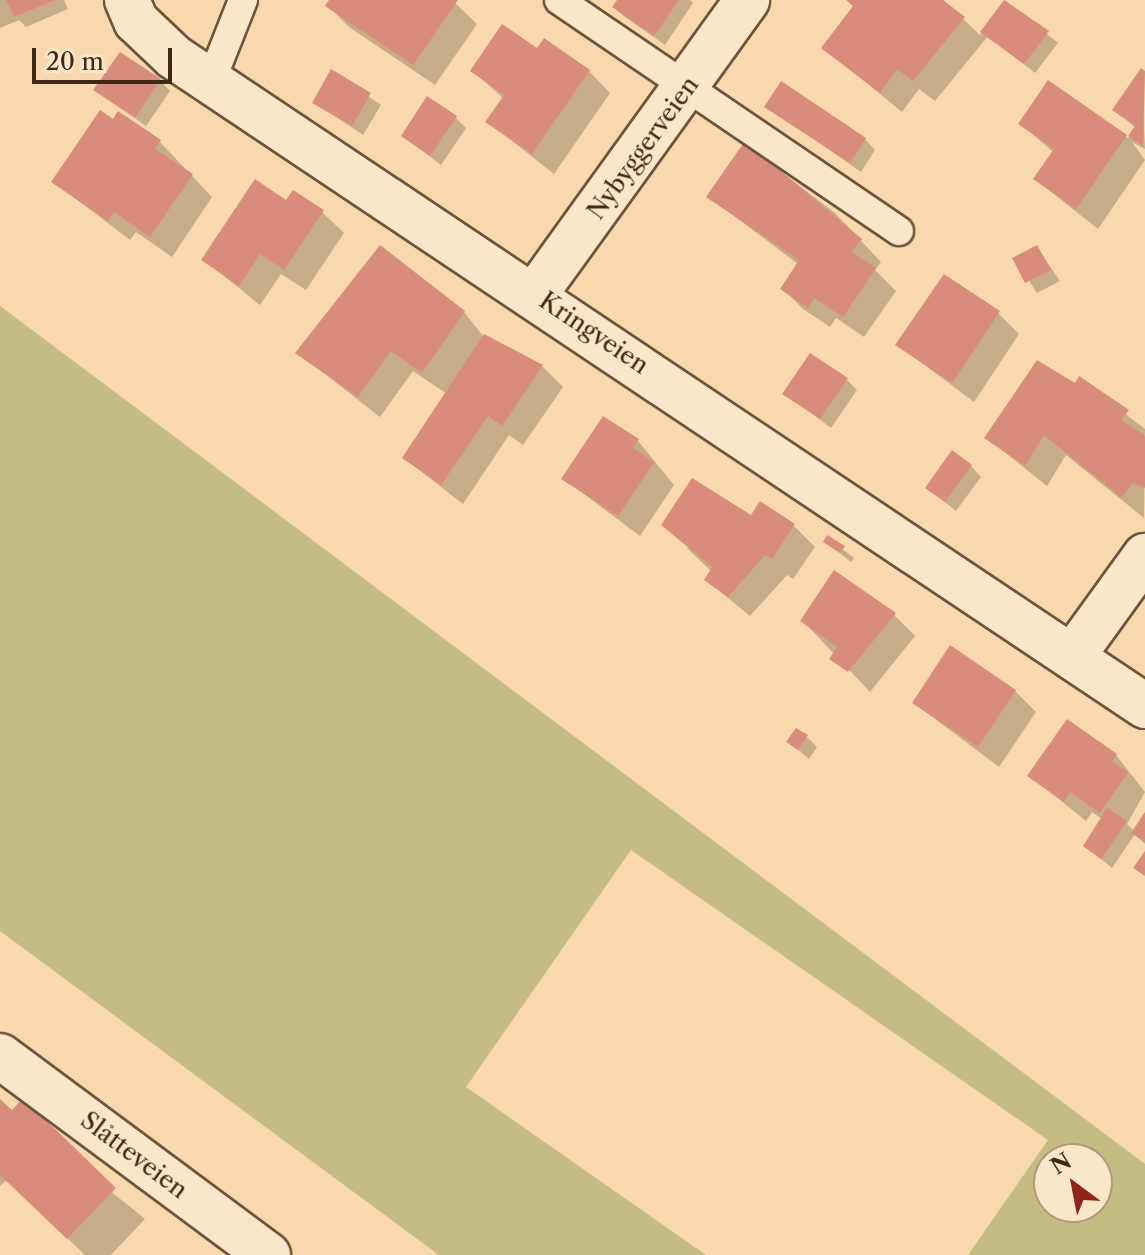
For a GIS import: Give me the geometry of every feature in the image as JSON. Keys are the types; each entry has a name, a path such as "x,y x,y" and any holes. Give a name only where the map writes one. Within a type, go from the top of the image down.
{"street":[{"name":"Kringveien","path":"127,0 136,21 211,81 536,293 1145,706"},
{"name":"Nybyggerveien","path":"536,293 690,86 747,0"},
{"path":"1072,657 1145,556"},
{"name":"Slåtteveien","path":"0,1056 268,1255"}],"lane":[{"path":"211,81 243,0"},
{"path":"559,0 690,86 899,231"}],"shaded area":[{"path":"0,306 1145,1164 1145,1255 968,1255 1033,1162 1033,1223 1113,1223 1113,1143 1046,1143 1048,1140 631,850 466,1087 706,1255 439,1255 0,931"}],"building":[{"path":"6,0 55,0 14,17"},
{"path":"329,0 458,0 413,65 325,6"},
{"path":"617,0 679,0 654,36 612,7"},
{"path":"846,0 943,0 965,17 913,81 897,69 880,93 821,48 853,6"},
{"path":"1004,0 1049,31 1024,64 980,32"},
{"path":"502,24 537,48 544,38 590,70 532,154 485,122 504,95 470,71"},
{"path":"120,52 161,79 135,118 93,90"},
{"path":"1141,68 1145,71 1143,146 1128,136 1135,126 1112,110"},
{"path":"331,69 371,93 352,126 312,103"},
{"path":"1048,80 1127,135 1076,209 1033,179 1054,149 1018,124"},
{"path":"781,81 866,138 850,163 764,107"},
{"path":"427,96 457,116 430,156 401,136"},
{"path":"100,110 113,119 118,111 161,140 155,149 193,174 150,237 114,212 108,221 51,182"},
{"path":"745,141 862,239 852,252 876,268 843,317 814,298 808,308 780,289 799,260 706,197"},
{"path":"255,179 286,200 293,190 324,210 284,270 260,254 239,286 201,260"},
{"path":"380,245 465,311 422,373 391,351 358,397 295,353"},
{"path":"1037,245 1051,270 1025,283 1012,258"},
{"path":"944,274 1000,311 952,383 895,345"},
{"path":"484,334 543,365 502,426 488,416 441,485 402,458"},
{"path":"810,353 848,378 820,419 782,394"},
{"path":"1037,360 1075,383 1079,376 1129,410 1121,420 1145,436 1145,488 1132,483 1122,498 1044,435 1025,466 984,438"},
{"path":"603,416 639,439 633,448 654,462 618,516 561,479"},
{"path":"952,450 972,465 945,502 925,488"},
{"path":"692,478 751,515 760,501 795,524 772,559 765,555 728,597 704,580 712,567 661,525"},
{"path":"827,535 845,546 840,553 823,542"},
{"path":"834,570 896,613 848,672 829,659 837,647 800,621"},
{"path":"950,645 1016,690 978,747 912,703"},
{"path":"1067,719 1117,754 1112,761 1128,772 1100,813 1070,792 1064,802 1027,776"},
{"path":"796,728 808,735 798,750 786,742"},
{"path":"1107,808 1127,821 1101,859 1083,846"},
{"path":"1145,812 1145,842 1131,833"},
{"path":"1145,851 1145,876 1133,868"},
{"path":"23,1098 116,1188 67,1239 0,1175 0,1099 12,1110"}]}
